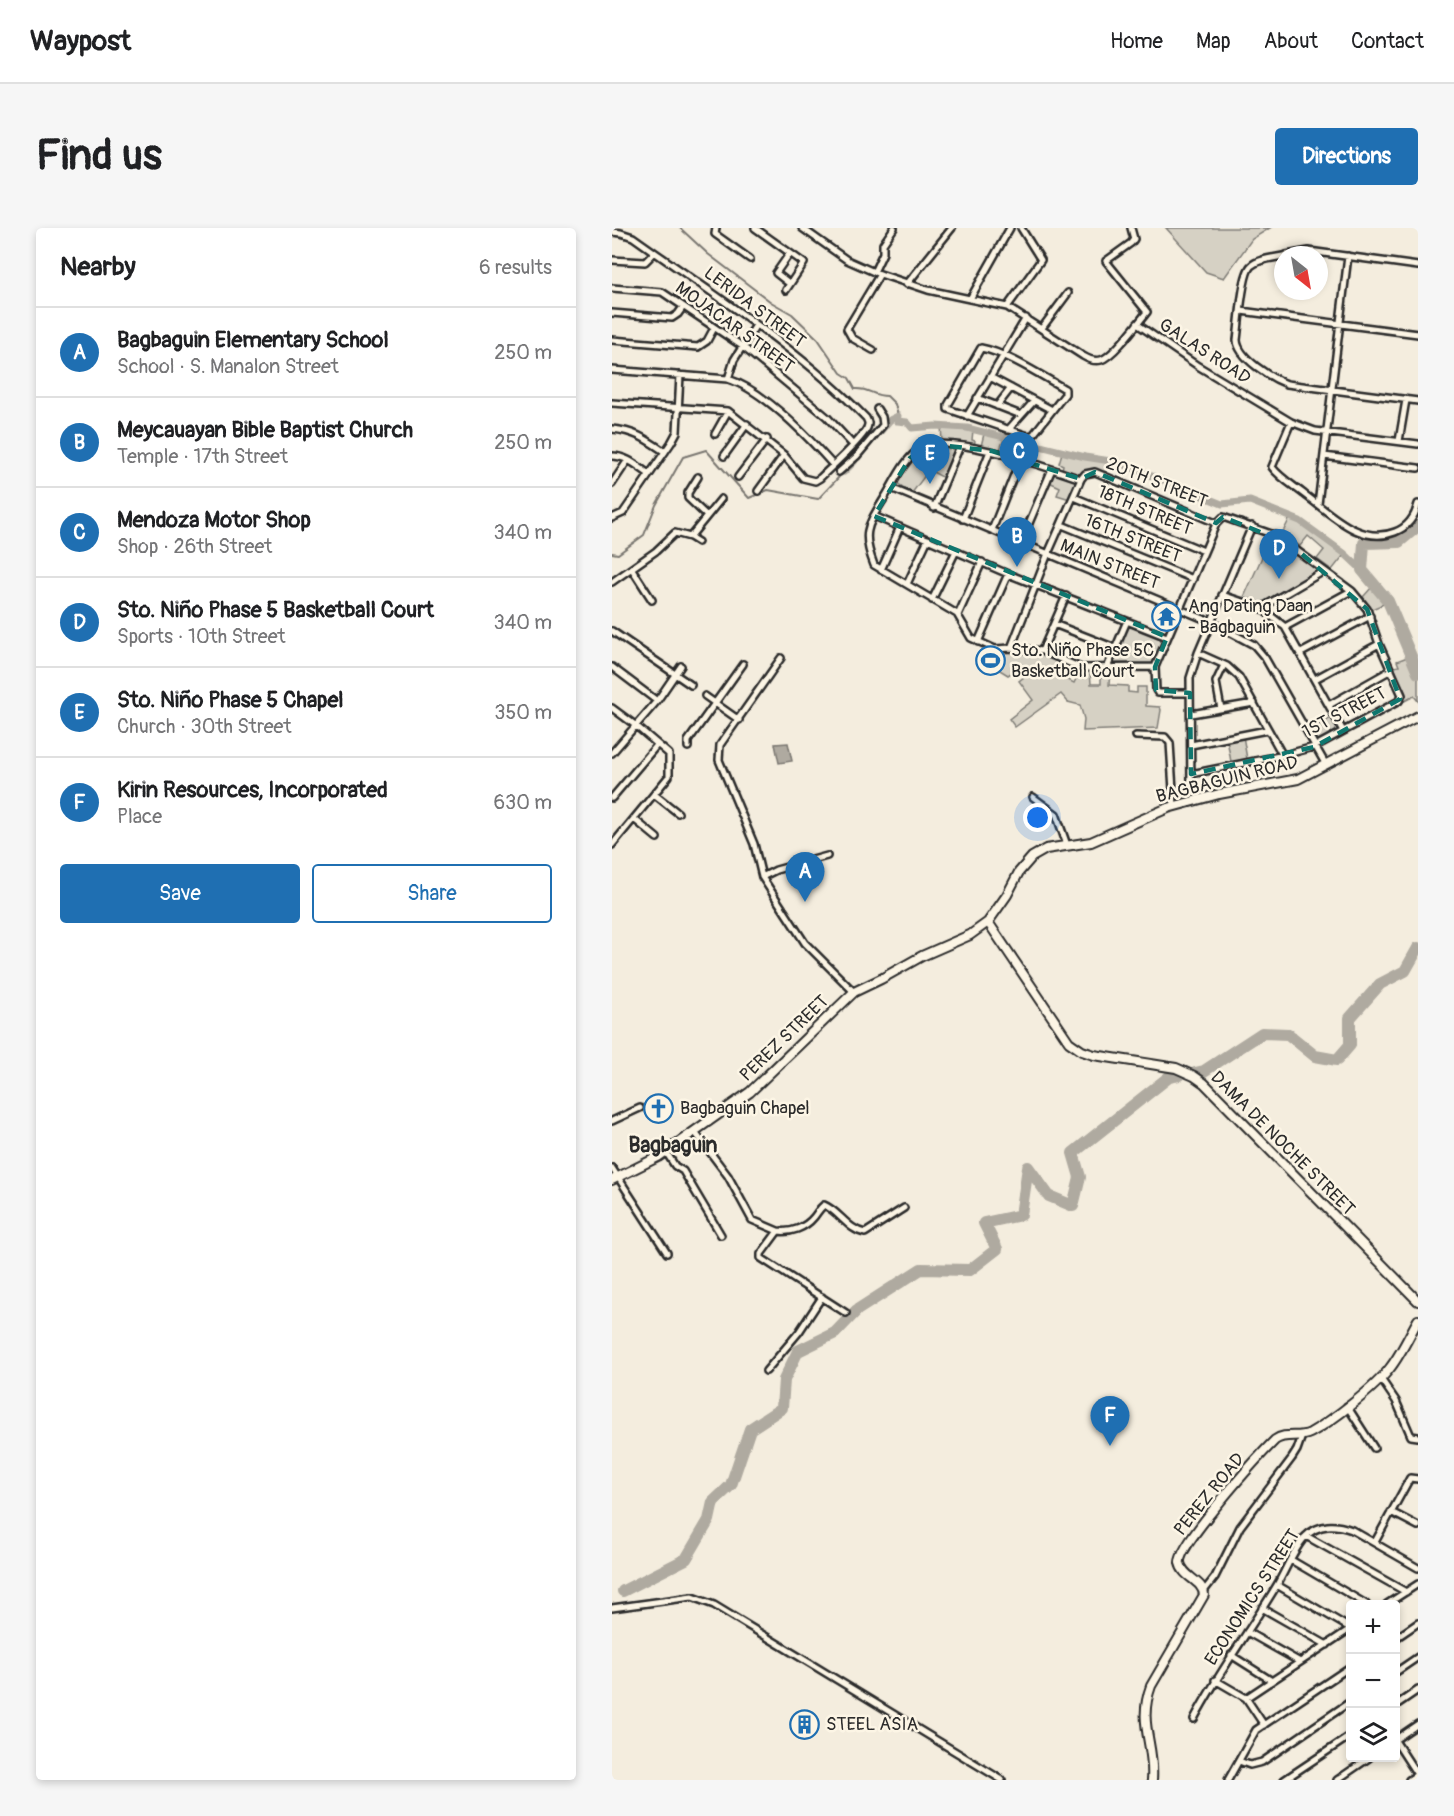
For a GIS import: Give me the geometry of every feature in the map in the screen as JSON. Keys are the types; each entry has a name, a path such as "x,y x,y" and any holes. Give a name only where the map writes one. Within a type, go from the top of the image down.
{"street":[{"path":"716,228 715,234 750,259"},
{"path":"755,228 804,263 786,290"},
{"name":"GALAS ROAD","path":"802,228 847,260 877,273 907,284 1007,307 1088,359 1100,361 1109,355 1137,324 1198,366 1291,422 1315,431 1418,444"},
{"path":"873,350 852,338 848,329 877,273 884,253 883,244 894,228"},
{"path":"907,284 952,228"},
{"path":"970,299 1010,228"},
{"path":"1007,307 1041,260 1021,228"},
{"path":"1131,228 1134,239 1131,243 1106,261 1147,312 1137,324"},
{"name":"LERIDA STREET","path":"612,232 633,237 756,325 841,392 868,423 853,445"},
{"path":"612,260 645,262 654,253"},
{"path":"790,253 776,273 790,284"},
{"path":"1328,253 1418,266"},
{"path":"1318,504 1348,256"},
{"path":"1274,258 1256,263 1249,268 1237,343 1243,355 1282,382 1418,401"},
{"name":"MOJACAR STREET","path":"612,288 661,291 742,346 827,417 853,445"},
{"path":"1042,328 1068,293"},
{"path":"612,313 672,318 683,307"},
{"path":"1241,310 1418,334"},
{"path":"967,416 1026,318"},
{"path":"728,379 734,360 756,325"},
{"path":"612,340 698,347 707,341 714,328"},
{"path":"981,348 1003,356 1065,389 1065,394 1033,435 1028,436 1008,430 948,409 948,405 981,348"},
{"path":"612,370 728,379 737,382 753,392 803,433 833,465"},
{"path":"612,519 622,513 677,432 680,375"},
{"path":"990,377 1052,410"},
{"path":"997,406 1011,388"},
{"path":"977,398 1020,415"},
{"path":"1399,441 1406,400"},
{"path":"1008,430 1034,401"},
{"path":"612,403 728,411 784,455 808,481 820,478 853,445"},
{"path":"839,472 857,456 883,425 882,417 877,409"},
{"path":"715,434 728,411"},
{"path":"1291,422 1272,467 1353,529 1373,535 1390,534 1407,526 1416,513 1418,504"},
{"path":"724,456 747,424"},
{"path":"612,429 637,433 665,452"},
{"path":"738,477 766,440"},
{"name":"20TH STREET","path":"891,488 910,458 919,449 930,444 960,446 990,451 1083,476 1095,472 1216,523"},
{"path":"934,508 960,446"},
{"path":"963,519 990,451"},
{"path":"758,491 784,455"},
{"path":"612,456 628,459 649,474"},
{"path":"1324,456 1418,468"},
{"path":"612,484 628,459"},
{"path":"992,530 1020,460"},
{"path":"1021,542 1052,469"},
{"path":"1011,648 1048,554 1083,476"},
{"path":"698,477 688,498 707,516"},
{"path":"891,488 867,530 869,553 874,565 958,615 971,638 995,649 1042,651 1081,668 1155,667"},
{"name":"MAIN STREET","path":"891,488 934,508 1211,622 1254,645 1265,658 1326,765"},
{"name":"18TH STREET","path":"1074,497 1204,551"},
{"path":"690,537 721,500"},
{"path":"874,516 1167,637"},
{"name":"1ST STREET","path":"1191,774 1283,756 1316,746 1400,699 1401,692 1379,644 1367,609 1351,591 1277,536 1223,517 1216,523"},
{"path":"1190,693 1158,693 1155,667 1216,523"},
{"name":"16TH STREET","path":"1062,525 1192,579"},
{"path":"1191,790 1190,678 1198,653 1252,526"},
{"path":"881,570 900,527"},
{"path":"612,582 633,569 675,533 698,542"},
{"path":"907,584 928,539"},
{"path":"932,600 956,550"},
{"path":"958,615 982,562"},
{"path":"633,569 652,600"},
{"path":"1261,608 1324,571"},
{"path":"978,642 1008,573"},
{"path":"1285,627 1351,591"},
{"path":"1222,595 1261,608 1285,627 1343,731"},
{"path":"1042,651 1066,596"},
{"path":"1301,653 1370,616"},
{"path":"1107,668 1127,621"},
{"path":"1054,624 1115,648"},
{"path":"612,631 691,685"},
{"path":"1315,679 1379,644"},
{"path":"1198,653 1224,665 1239,677 1283,756"},
{"path":"781,658 720,745 719,760 754,844 762,877 805,943 854,992"},
{"path":"688,747 688,741 743,664"},
{"path":"1221,709 1216,682 1224,665"},
{"path":"612,753 657,701 681,666"},
{"path":"612,667 657,701"},
{"path":"1329,705 1391,670"},
{"path":"705,696 739,720"},
{"path":"1191,714 1254,703"},
{"path":"612,709 669,754 669,776 612,845"},
{"name":"BAGBAGUIN ROAD","path":"854,992 970,934 988,922 1007,895 1019,872 1032,857 1047,849 1091,842 1174,806 1219,794 1298,779 1418,716"},
{"path":"1191,745 1268,730"},
{"path":"1136,735 1165,737 1170,743 1174,806"},
{"path":"612,798 657,745"},
{"path":"654,794 678,813"},
{"path":"1033,797 1056,814 1066,845"},
{"path":"634,819 657,838"},
{"path":"762,877 776,870 827,856"},
{"name":"DAMA DE NOCHE STREET","path":"988,922 1069,1042 1082,1051 1094,1055 1176,1068 1194,1076 1233,1112 1418,1301"},
{"name":"PEREZ STREET","path":"615,1178 666,1152 753,1089 854,992"},
{"path":"612,1121 640,1108"},
{"path":"694,1131 728,1176 752,1220 778,1231 786,1232 800,1228 824,1205 831,1208 839,1218 860,1233 865,1233 904,1208"},
{"path":"666,1152 675,1166 683,1171 721,1235"},
{"path":"612,1168 615,1178 667,1253"},
{"path":"778,1231 761,1254 761,1258 846,1313"},
{"path":"766,1371 799,1332 822,1297"},
{"name":"PEREZ ROAD","path":"1204,1591 1181,1566 1179,1560 1202,1524 1275,1440 1284,1435 1302,1436 1317,1429 1381,1379 1418,1320"},
{"path":"1381,1379 1396,1401 1411,1436 1418,1437"},
{"path":"1347,1406 1374,1448"},
{"path":"1152,1780 1145,1722 1147,1699 1151,1686 1201,1603 1204,1591 1215,1577 1240,1527 1292,1458 1302,1436"},
{"path":"1375,1542 1410,1478 1418,1479"},
{"path":"1391,1512 1418,1526"},
{"name":"ECONOMICS STREET","path":"1194,1719 1215,1680 1306,1536 1326,1524 1352,1530 1418,1568"},
{"path":"1306,1536 1406,1592"},
{"path":"1291,1560 1358,1600"},
{"path":"1394,1600 1418,1584"},
{"path":"1277,1585 1346,1627"},
{"path":"612,1608 692,1597 714,1605 1002,1780"},
{"path":"1262,1608 1327,1645"},
{"path":"1400,1635 1418,1623"},
{"path":"1247,1632 1300,1662"},
{"path":"1246,1698 1346,1632"},
{"path":"1231,1655 1272,1681"},
{"path":"1400,1669 1418,1657"},
{"path":"1228,1780 1256,1730 1346,1670"},
{"path":"1215,1680 1246,1698 1264,1725"},
{"path":"1400,1702 1418,1690"},
{"path":"1239,1761 1250,1765 1262,1762 1346,1705"},
{"path":"1400,1737 1418,1724"},
{"path":"1284,1780 1346,1739"},
{"path":"1400,1748 1418,1775 1409,1780"},
{"path":"1337,1780 1363,1762"}],"highlighted area":[{"path":"930,444 992,451 1081,479 1095,472 1216,523 1223,517 1290,544 1367,609 1400,699 1314,747 1191,774 1190,693 1156,690 1155,667 1167,637 874,516 910,458"}],"shaded area":[{"path":"1166,228 1270,228 1252,239 1224,278 1206,272"},
{"path":"941,424 973,430 974,446 942,442"},
{"path":"984,434 1004,438 1000,450 981,446"},
{"path":"931,447 957,448 942,477 929,470 912,493 897,483 916,456"},
{"path":"1062,453 1108,463 1105,474 1096,470 1080,476 1062,470 1063,465 1059,463"},
{"path":"1052,473 1077,481 1070,499 1057,495 1060,487 1049,482"},
{"path":"1290,518 1344,555 1332,570 1317,559 1324,550 1308,536 1300,546 1282,534"},
{"path":"1271,537 1289,547 1316,572 1263,604 1244,597"},
{"path":"1372,587 1381,594 1386,603 1372,609 1363,597"},
{"path":"1131,625 1164,638 1151,664 1113,663 1127,627"},
{"path":"986,651 1026,652 1048,656 1069,667 1064,678 1074,683 1080,671 1090,670 1091,684 1101,684 1101,671 1110,670 1109,685 1128,686 1128,692 1137,693 1137,687 1146,687 1146,706 1160,707 1161,710 1158,728 1083,731 1084,719 1080,705 1068,702 1061,694 1015,727 1009,719 1033,700 1019,681 1029,673 1024,665 1008,675 995,667 981,668"},
{"path":"1410,656 1418,676 1418,701 1414,696 1401,703 1405,692 1394,667 1399,666 1397,661"},
{"path":"1333,717 1339,730 1320,741 1316,739 1311,729"},
{"path":"1243,736 1247,759 1231,762 1227,739"},
{"path":"788,743 792,761 779,763 775,744"}],"waterway":[{"path":"680,228 708,254 771,302 792,314 818,339 855,389 887,396 895,404 898,416"},
{"path":"881,431 890,420 898,416 897,421 907,422 912,428 935,426 967,428 1085,457 1117,462 1222,504 1250,501 1300,521 1344,553 1362,570"},
{"path":"612,553 618,554 644,535 656,505 683,457 706,450 749,498 768,490 818,499 839,477"},
{"path":"844,472 854,462"},
{"path":"1418,526 1399,542 1364,543 1362,570 1388,601 1418,673"},
{"path":"1195,1073 1204,1071 1262,1033 1288,1034 1315,1056 1337,1060 1350,1045 1350,1018 1380,984 1405,971 1418,948"},
{"path":"623,1591 686,1559 709,1520 713,1502 731,1485 750,1429 782,1408 784,1380 798,1351 835,1333 857,1310 921,1269 970,1270 997,1249 984,1223 1021,1215 1028,1167 1049,1196 1073,1206 1080,1177 1073,1153 1169,1077 1179,1075"}],"place":[{"name":"Mendoza Motor Shop","path":"1019,482"},
{"name":"Sto. Niño Phase 5 Chapel","path":"930,484"},
{"name":"Meycauayan Bible Baptist Church","path":"1017,567"},
{"name":"Sto. Niño Phase 5 Basketball Court","path":"1279,579"},
{"name":"Ang Dating Daan - Bagbaguin","path":"1167,616"},
{"name":"Sto. Niño Phase 5C Basketball Court","path":"990,660"},
{"name":"Bagbaguin Elementary School","path":"805,902"},
{"name":"Bagbaguin Chapel","path":"659,1108"},
{"name":"Kirin Resources, Incorporated","path":"1110,1446"},
{"name":"STEEL ASIA","path":"805,1724"}],"district":[{"name":"Bagbaguin","path":"673,1145"}]}
